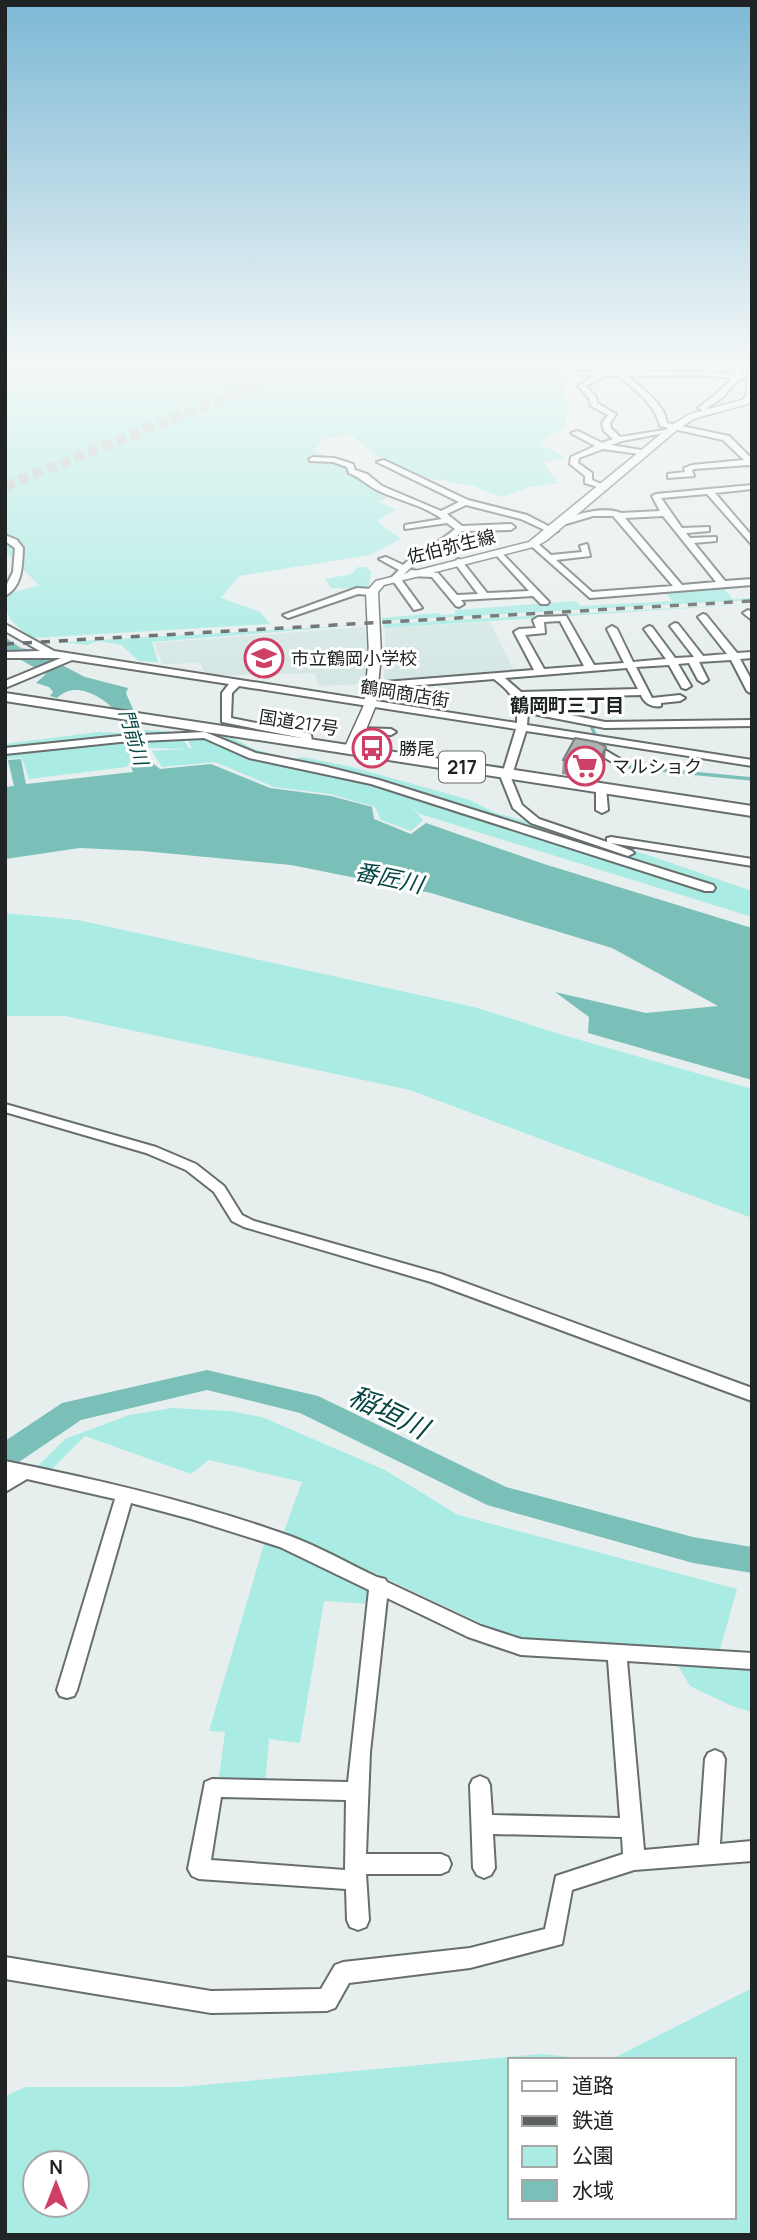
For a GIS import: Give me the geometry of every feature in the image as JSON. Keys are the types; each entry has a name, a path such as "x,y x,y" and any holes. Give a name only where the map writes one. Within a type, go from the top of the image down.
{"highway":[{"name":"国道217号","path":"7,693 52,704 752,811"}],"main road":[{"name":"佐伯弥生線","path":"374,585 408,571 533,544 554,531 629,466"},
{"path":"351,749 370,705 375,655 374,585"}],"street":[{"path":"349,466 352,471 364,476 379,488 441,514 460,529"},
{"path":"389,466 480,508 524,517 554,531"},
{"path":"577,466 589,475 588,481 604,486"},
{"path":"671,476 691,474 687,470 692,467 714,466"},
{"path":"722,584 664,513 656,496 752,487"},
{"path":"709,491 752,542"},
{"path":"441,514 465,502"},
{"path":"566,521 593,514 615,513 680,588"},
{"path":"619,516 664,513"},
{"path":"408,527 450,520"},
{"path":"408,571 421,553 440,546 460,529 511,527"},
{"path":"678,531 706,529"},
{"path":"5,538 15,542 19,548 17,557 20,569 10,590 5,593"},
{"path":"425,539 440,546"},
{"path":"687,541 713,539"},
{"path":"533,544 590,595 752,582"},
{"path":"551,558 587,554 583,546"},
{"path":"499,552 544,601"},
{"path":"383,559 408,571 435,575 462,607"},
{"path":"458,562 484,596"},
{"path":"395,578 417,608"},
{"path":"288,615 374,585"},
{"path":"454,598 536,593"},
{"path":"703,617 734,656 752,691"},
{"path":"541,673 519,632 542,631 538,620 563,618 591,669"},
{"path":"675,626 696,659 704,680"},
{"path":"5,627 49,654"},
{"path":"612,629 651,699"},
{"path":"649,629 686,686"},
{"path":"7,655 49,654"},
{"name":"鶴岡商店街","path":"49,654 66,660 752,763"},
{"path":"372,686 752,655"},
{"path":"7,693 40,671 66,660"},
{"path":"7,752 120,739 205,734 253,756 375,782 709,887 666,867 535,821 525,814 517,806 506,778 522,728 525,709 518,695 496,677"},
{"path":"235,684 228,693 226,720 307,736 307,743"},
{"path":"518,695 680,698"},
{"path":"525,709 605,726 752,723"},
{"path":"359,731 391,732"},
{"path":"595,739 595,748 621,764"},
{"path":"601,788 602,810"},
{"path":"589,838 752,863"},
{"path":"5,1108 151,1150 191,1167 219,1189 237,1217 249,1224 436,1278 752,1395"},
{"path":"5,1485 15,1470 125,1495 286,1542 379,1584 447,1619 502,1642 548,1651 752,1661"},
{"path":"67,1690 125,1495"},
{"path":"358,1920 355,1872 357,1791 379,1584"},
{"path":"617,1654 635,1860"},
{"path":"709,1854 715,1759"},
{"path":"480,1785 484,1824 484,1868"},
{"path":"357,1791 212,1788 199,1869 355,1872 441,1864"},
{"path":"484,1824 632,1828"},
{"path":"5,1968 211,2002 327,2000 343,1973 470,1958 554,1937 562,1883 635,1860 752,1851"}],"shaded area":[{"path":"490,622 515,673 384,682 385,628"},
{"name":"市立鶴岡小学校","path":"364,627 369,654 367,684 319,686 315,673 206,676 200,663 162,664 154,643"}],"green space":[{"path":"5,466 341,466 390,495 379,502 396,509 377,521 401,539 370,555 239,576 221,598 260,612 270,624 33,638 12,621 5,595 39,585 5,552"},
{"path":"396,466 546,466 559,483 530,487 501,497 473,486 418,476"},
{"path":"358,567 366,567 371,572 369,586 358,589 331,588 325,579 352,574"},
{"path":"721,585 733,599 752,600 382,621 382,618 455,614 455,610 575,601 581,606 672,601 664,590"},
{"path":"752,604 384,628 383,624"},
{"path":"360,625 152,642 158,662 139,661 121,645 98,641 87,645 63,642"},
{"path":"143,730 176,733 189,749 192,748 187,739 204,737 266,764 312,770 249,753 213,735 233,738 254,749 291,759 303,757 352,767 470,800 493,812 648,855 752,891 752,917 420,814 411,806 423,820 411,831 381,820 375,807 330,794 274,787 215,762 162,767 152,751 186,749 149,748"},
{"path":"98,732 126,733 133,760 126,767 29,779 22,758 5,759 5,744"},
{"path":"5,913 78,920 474,1007 752,1089 752,1218 410,1090 65,1016 5,1016"},
{"path":"172,1408 230,1411 262,1417 385,1470 458,1515 737,1589 719,1653 548,1644 504,1634 301,1539 283,1534 302,1482 209,1460 191,1474 85,1436 52,1469 38,1466 65,1439 129,1415"},
{"path":"264,1544 288,1546 369,1588 369,1604 324,1601 300,1743 269,1739 265,1785 218,1784 225,1732 209,1731"},
{"path":"677,1664 752,1668 752,1712 732,1706 690,1686"},
{"path":"752,1988 752,2235 5,2235 5,2096 26,2087 181,2087 541,2054 580,2058 508,2058 508,2219 736,2219 736,2058 614,2058"}],"water":[{"path":"5,637 21,648 33,650 85,677 128,688 126,693 143,728 138,729 150,761 160,769 211,764 270,788 331,796 372,807 374,819 411,834 426,823 544,864 752,928 752,1080 588,1033 589,1017 555,992 646,1013 718,1006 612,948 431,893 291,865 143,851 80,848 5,859 5,787 14,786 8,760 21,759 26,784 133,772 131,766 136,761 120,719 107,703 79,690 67,692 57,698 50,696 53,692 49,687 36,683 46,674 5,651"}],"building":[{"path":"575,738 597,742 606,747 597,765 563,760"}],"waterway":[{"path":"591,725 595,735"},
{"path":"621,763 629,767 752,779"},
{"name":"稲垣川","path":"5,1456 72,1411 207,1380 308,1404 498,1497 693,1550 752,1560"}],"tunnel":[{"path":"5,486 56,466"}],"railway":[{"path":"5,644 752,601"}],"place":[{"name":"市立鶴岡小学校","path":"264,658"},
{"name":"勝尾","path":"372,748"},
{"name":"マルショク","path":"585,766"}],"district":[{"name":"鶴岡町三丁目","path":"567,705"}],"water label":[{"name":"門前川","path":"134,737"},
{"name":"番匠川","path":"389,877"}]}
